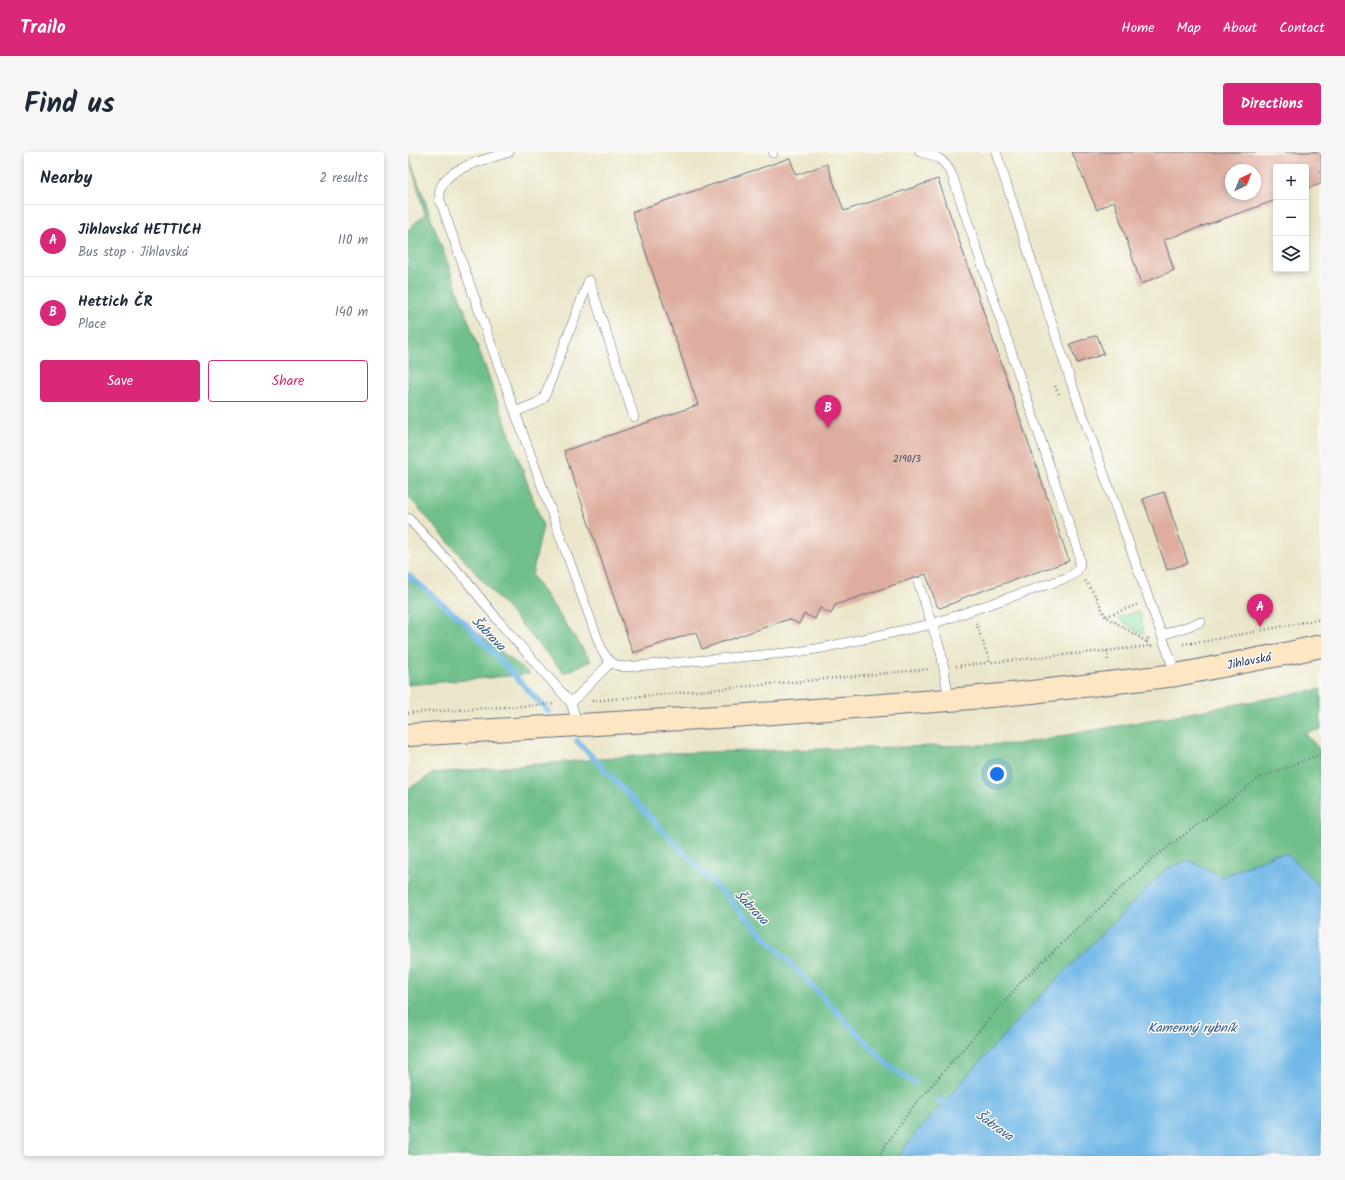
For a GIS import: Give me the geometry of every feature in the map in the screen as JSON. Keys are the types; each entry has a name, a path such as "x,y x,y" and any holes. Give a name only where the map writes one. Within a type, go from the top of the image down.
{"main road":[{"name":"Jihlavská","path":"408,735 733,716 949,700 1073,688 1176,675 1321,646"}],"lane":[{"path":"509,152 462,168 453,173 443,183 440,190 440,200 601,648 604,655 611,662 616,666 624,667 797,652 822,648 932,624 1066,578 1078,571 1080,566 1078,551 952,175 944,161 931,154 920,152"},
{"path":"996,152 1071,382 1176,675"},
{"path":"515,412 537,403 544,398 589,280 634,417"},
{"path":"408,518 464,578 501,624 571,703 578,725"},
{"path":"918,582 945,668 949,700"},
{"path":"1162,635 1201,622"},
{"path":"571,703 611,662"}],"path":[{"path":"408,713 571,703 945,668 990,662 1148,647 1147,642 1105,616 1097,598 1078,571"},
{"path":"1105,616 1139,604"},
{"path":"972,610 990,662"},
{"path":"1165,645 1201,642 1321,619"},
{"path":"878,1156 912,1108 1022,981 1152,859 1259,778 1321,754"}],"green space":[{"path":"409,157 543,526 532,575 591,661 564,673 408,496 408,230 425,214"},
{"path":"408,578 530,674 408,685"},
{"path":"1137,612 1140,613 1144,632 1142,634 1120,620 1119,617"},
{"path":"1321,689 1321,729 1305,733 1321,751 1321,888 1289,855 1275,854 1222,877 1189,860 1166,869 1026,1011 916,1133 899,1156 408,1156 408,789 434,773 671,753 1018,744"}],"water":[{"name":"Kamenný rybník","path":"1275,854 1289,855 1321,888 1321,1156 899,1156 916,1133 1026,1011 1166,869 1189,860 1223,877"}],"building":[{"path":"1072,152 1321,152 1321,184 1309,188 1309,164 1273,164 1273,201 1164,240 1174,270 1141,284 1114,201 1097,210"},
{"path":"790,158 796,175 827,164 844,211 938,179 1069,561 962,598 961,600 940,608 937,606 926,574 835,605 831,614 820,608 815,619 804,614 799,624 789,619 702,649 696,632 633,653 564,451 698,405 632,212"},
{"path":"1097,335 1104,354 1077,363 1070,344"},
{"path":"1164,492 1188,563 1167,570 1143,499"}],"waterway":[{"name":"Šabrava","path":"408,575 463,621 549,712"},
{"name":"Šabrava","path":"577,741 887,1064 915,1083"},
{"name":"Šabrava","path":"938,1099 949,1107"}],"place":[{"name":"Hettich ČR","path":"828,428"},
{"name":"Jihlavská HETTICH","path":"1260,627"}]}
